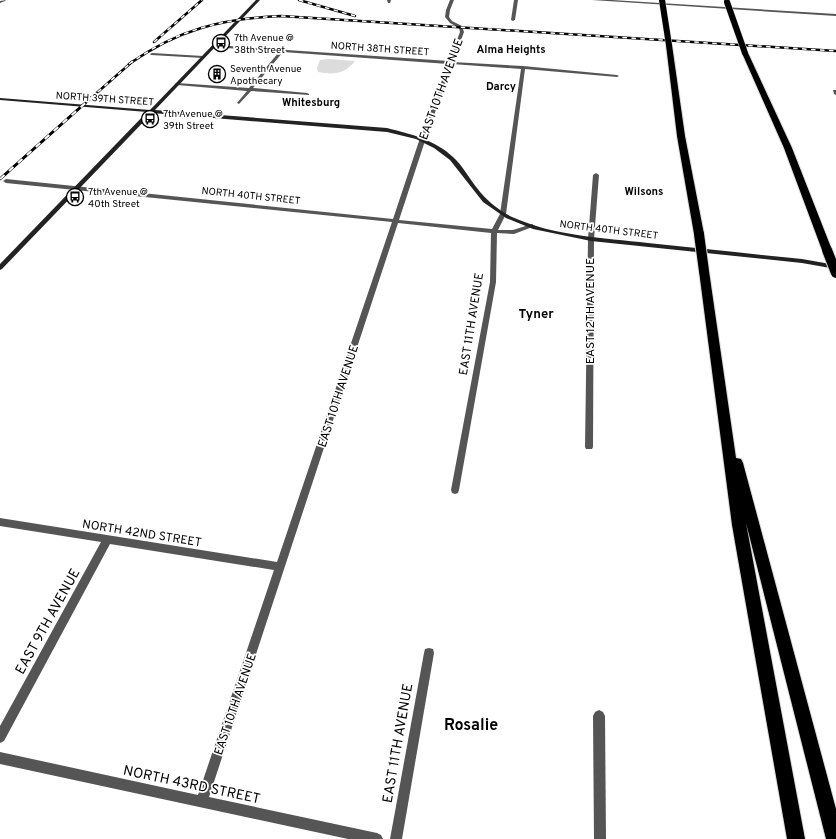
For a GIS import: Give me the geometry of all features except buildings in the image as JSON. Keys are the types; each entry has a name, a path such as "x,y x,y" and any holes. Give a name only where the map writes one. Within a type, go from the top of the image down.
{"highway":[{"path":"662,0 681,136 704,271 742,540 796,839"},
{"path":"727,1 745,53 788,148 836,273"},
{"path":"722,403 835,839"}],"main road":[{"path":"0,268 258,0"},
{"name":"NORTH 39TH STREET","path":"0,99 379,129 408,135 423,140"},
{"name":"NORTH 40TH STREET","path":"423,140 450,155 471,186 485,202 503,214 532,226 557,233 590,239 802,261 836,267"},
{"name":"NORTH 40TH STREET","path":"802,261 836,261"}],"street":[{"path":"0,2 4,0"},
{"name":"EAST 10TH AVENUE","path":"202,801 423,140 462,32 461,27 446,18 446,14 452,0"},
{"path":"513,20 516,0"},
{"path":"594,0 836,14"},
{"name":"NORTH 38TH STREET","path":"214,46 451,62 617,76"},
{"path":"239,103 282,51"},
{"path":"152,54 203,57"},
{"name":"EAST 11TH AVENUE","path":"455,490 494,282 494,231 503,214 523,68"},
{"path":"177,84 307,94"},
{"name":"EAST 12TH AVENUE","path":"589,447 590,239 596,175"},
{"name":"NORTH 40TH STREET","path":"6,180 494,231 514,232 532,226"},
{"name":"NORTH 42ND STREET","path":"0,522 281,567"},
{"name":"EAST 9TH AVENUE","path":"0,737 108,539"},
{"name":"EAST 11TH AVENUE","path":"396,839 429,653"},
{"path":"599,716 600,839"},
{"name":"NORTH 43RD STREET","path":"0,758 202,801 342,835 377,839"}],"shaded area":[{"path":"329,59 355,61 343,71 334,73 318,72 317,68 320,60"}],"railway":[{"path":"154,42 202,0"},
{"path":"299,0 355,16"},
{"path":"131,62 165,42 201,28 239,20 281,16 836,51"},
{"path":"91,98 131,62"},
{"path":"0,179 92,97"}],"place":[{"name":"7th Avenue @ 38th Street","path":"221,43"},
{"name":"Seventh Avenue Apothecary","path":"217,74"},
{"name":"7th Avenue @ 39th Street","path":"150,119"},
{"name":"7th Avenue @ 40th Street","path":"75,197"}],"district":[{"name":"Alma Heights","path":"511,49"},
{"name":"Darcy","path":"501,86"},
{"name":"Whitesburg","path":"311,102"},
{"name":"Wilsons","path":"644,191"},
{"name":"Tyner","path":"536,313"},
{"name":"Rosalie","path":"471,724"}]}
